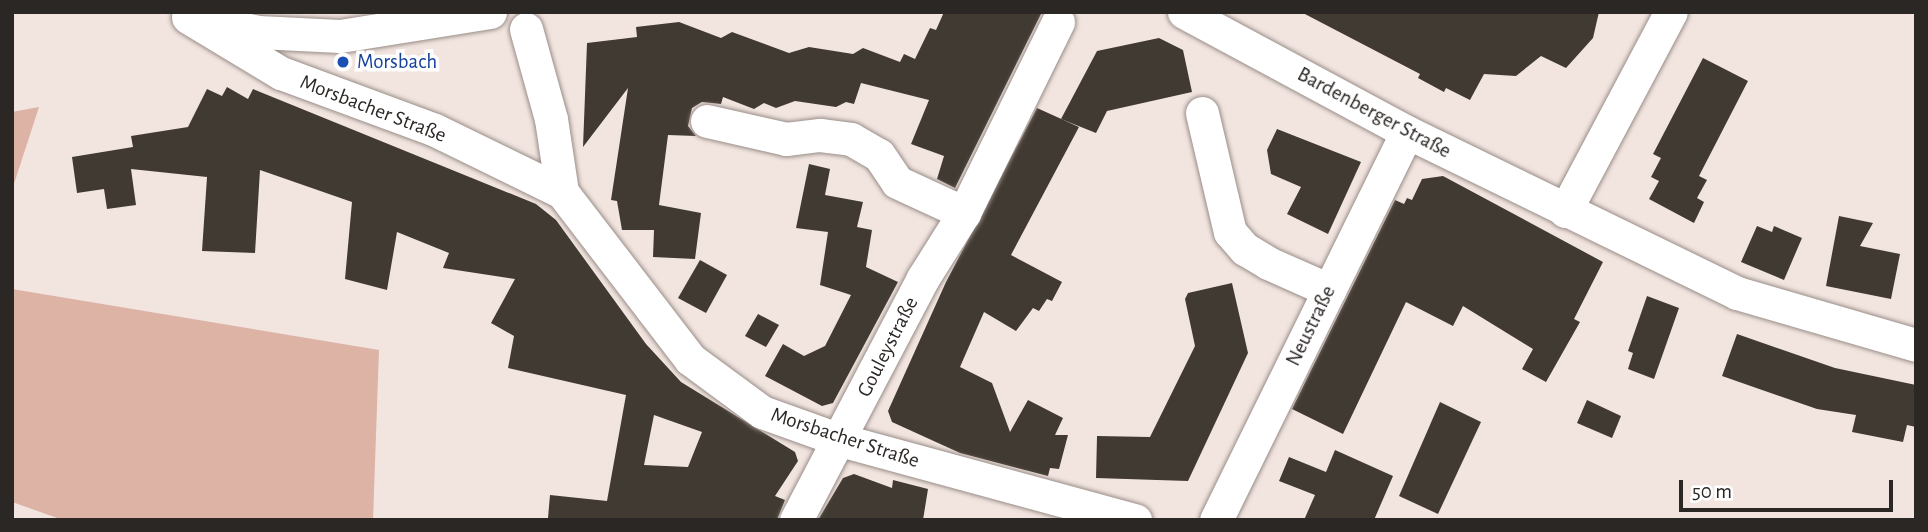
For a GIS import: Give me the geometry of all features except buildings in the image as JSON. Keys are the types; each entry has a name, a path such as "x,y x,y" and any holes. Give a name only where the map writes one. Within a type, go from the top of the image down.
{"street":[{"name":"Morsbacher Straße","path":"182,15 258,32 340,36 491,12"},
{"name":"Bardenberger Straße","path":"1184,12 1407,132 1737,293 1916,345"},
{"path":"1565,211 1671,12"},
{"name":"Morsbacher Straße","path":"182,15 281,73 435,130 562,192"},
{"name":"Gouleystraße","path":"796,520 923,278 964,213 1058,22"},
{"name":"Morsbacher Straße","path":"526,29 551,119 562,192 580,220 690,359 762,412 840,440 1135,520"},
{"path":"1202,113 1230,232 1245,249 1268,263 1329,290"},
{"path":"707,121 786,139 820,135 851,139 878,155 897,182 964,213"},
{"name":"Neustraße","path":"1216,520 1407,132"}],"shaded area":[{"path":"39,107 12,190 12,112"},
{"path":"12,289 379,350 373,520 63,520 12,502"}],"place":[{"name":"Morsbach","path":"343,62"}]}
